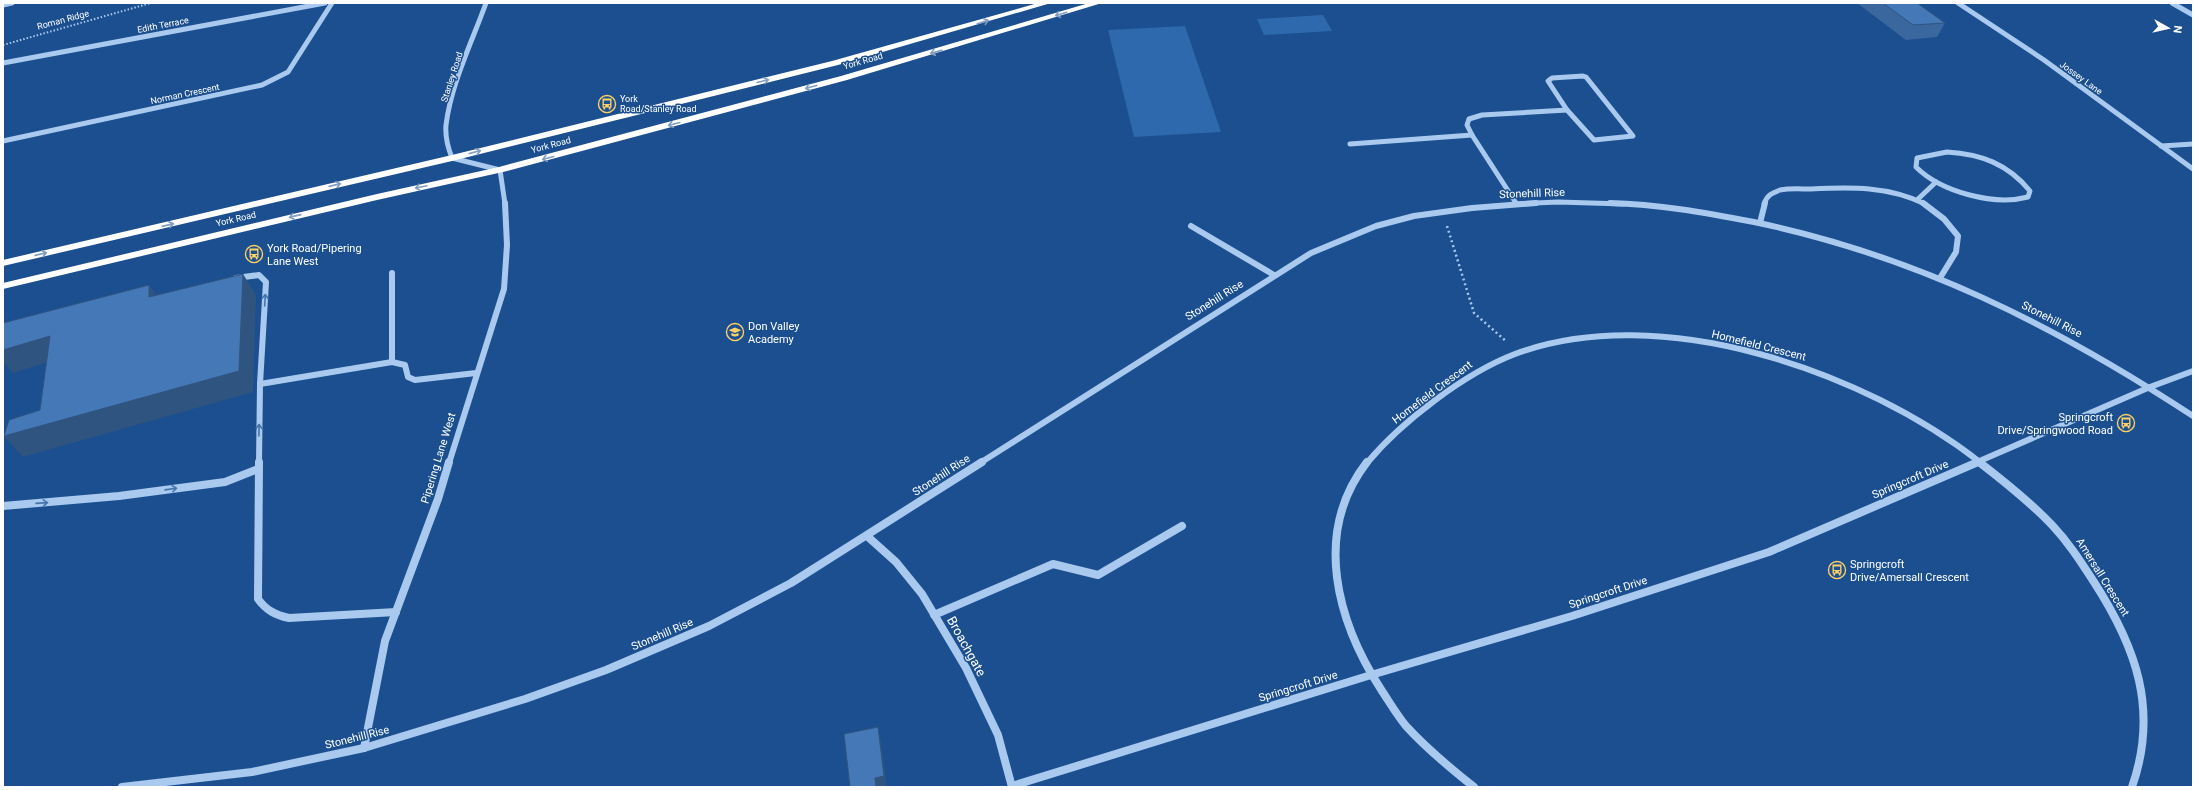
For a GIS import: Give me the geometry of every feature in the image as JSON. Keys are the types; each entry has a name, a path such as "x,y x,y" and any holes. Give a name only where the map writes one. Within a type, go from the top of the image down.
{"highway":[{"name":"York Road","path":"3,263 452,158 835,63 1047,3"},
{"name":"York Road","path":"3,286 369,199 500,170 851,76 1098,3"}],"street":[{"path":"3,5 10,3"},
{"name":"Edith Terrace","path":"3,63 325,3"},
{"name":"Norman Crescent","path":"3,141 262,85 288,72 332,3"},
{"name":"Stanley Road","path":"452,158 448,147 446,126 455,88 486,3"},
{"name":"Jossey Lane","path":"1958,3 2044,60 2193,169"},
{"path":"2172,3 2193,15"},
{"path":"1552,78 1586,78 1632,136 1594,140 1568,110 1548,81 1552,78"},
{"path":"1516,203 1472,135 1467,125 1469,119 1482,115 1568,110"},
{"path":"1350,144 1472,135"},
{"path":"2161,146 2193,144"},
{"path":"1941,153 1959,153 1984,158 2014,172 2030,191 2028,197 2019,200 2000,200 1975,196 1936,182 1924,175 1916,167 1917,158 1941,153"},
{"path":"452,158 500,170"},
{"name":"Pipering Lane West","path":"364,748 385,641 438,500 476,373 504,289 506,245 504,191 500,170"},
{"path":"1917,200 1936,182"},
{"path":"1760,223 1766,198 1777,190 1850,186 1893,191 1917,200 1941,215 1958,236 1956,252 1940,278"},
{"name":"Stonehill Rise","path":"122,787 252,772 364,748 526,700 620,664 710,626 791,583 867,536 1274,275 1311,253 1349,236 1387,223 1467,207 1516,203 1555,202 1630,204 1685,210 1760,223 1871,253 1940,278 2068,339 2150,387 2193,416"},
{"path":"1191,226 1274,275"},
{"path":"392,273 392,362"},
{"path":"231,279 259,275 266,282 260,384 258,469 258,599 266,611 276,616 289,618 396,612"},
{"name":"Homefield Crescent","path":"1371,675 1347,624 1337,583 1336,540 1342,511 1353,483 1375,453 1458,384 1487,365 1519,353 1551,344 1612,337 1698,341 1731,348 1819,372 1867,394 1944,436 1979,462"},
{"path":"260,384 392,362 405,365 408,377 415,380 476,373"},
{"name":"Springcroft Drive","path":"1012,787 1371,675 1572,616 1769,552 2150,387 2193,371"},
{"name":"Amersall Crescent","path":"1979,462 2041,514 2069,544 2118,621 2131,654 2143,694 2144,738 2137,774 2132,787"},
{"path":"3,506 119,496 225,482 258,469"},
{"path":"934,615 1052,564 1098,575 1182,526"},
{"name":"Broachgate","path":"867,536 896,562 922,594 966,668 998,734 1012,787"},
{"path":"1371,675 1409,730 1474,787"}],"path":[{"name":"Roman Ridge","path":"3,45 151,3"},
{"path":"1435,213 1446,223 1474,313 1519,353"}],"shaded area":[{"path":"1323,15 1332,31 1264,35 1257,19"},
{"path":"1185,26 1221,132 1134,137 1108,30"}],"building":[{"path":"1883,3 1917,3 1945,23 1913,25"},
{"path":"243,274 239,371 4,436 9,420 40,410 50,336 3,350 3,323 149,285 149,297"},
{"path":"878,727 884,776 875,778 876,787 850,787 844,734"}],"place":[{"name":"York Road/Stanley Road","path":"607,104"},
{"name":"York Road/Pipering Lane West","path":"254,254"},
{"name":"Don Valley Academy","path":"735,332"},
{"name":"Springcroft Drive/Springwood Road","path":"2126,423"},
{"name":"Springcroft Drive/Amersall Crescent","path":"1837,570"}]}
